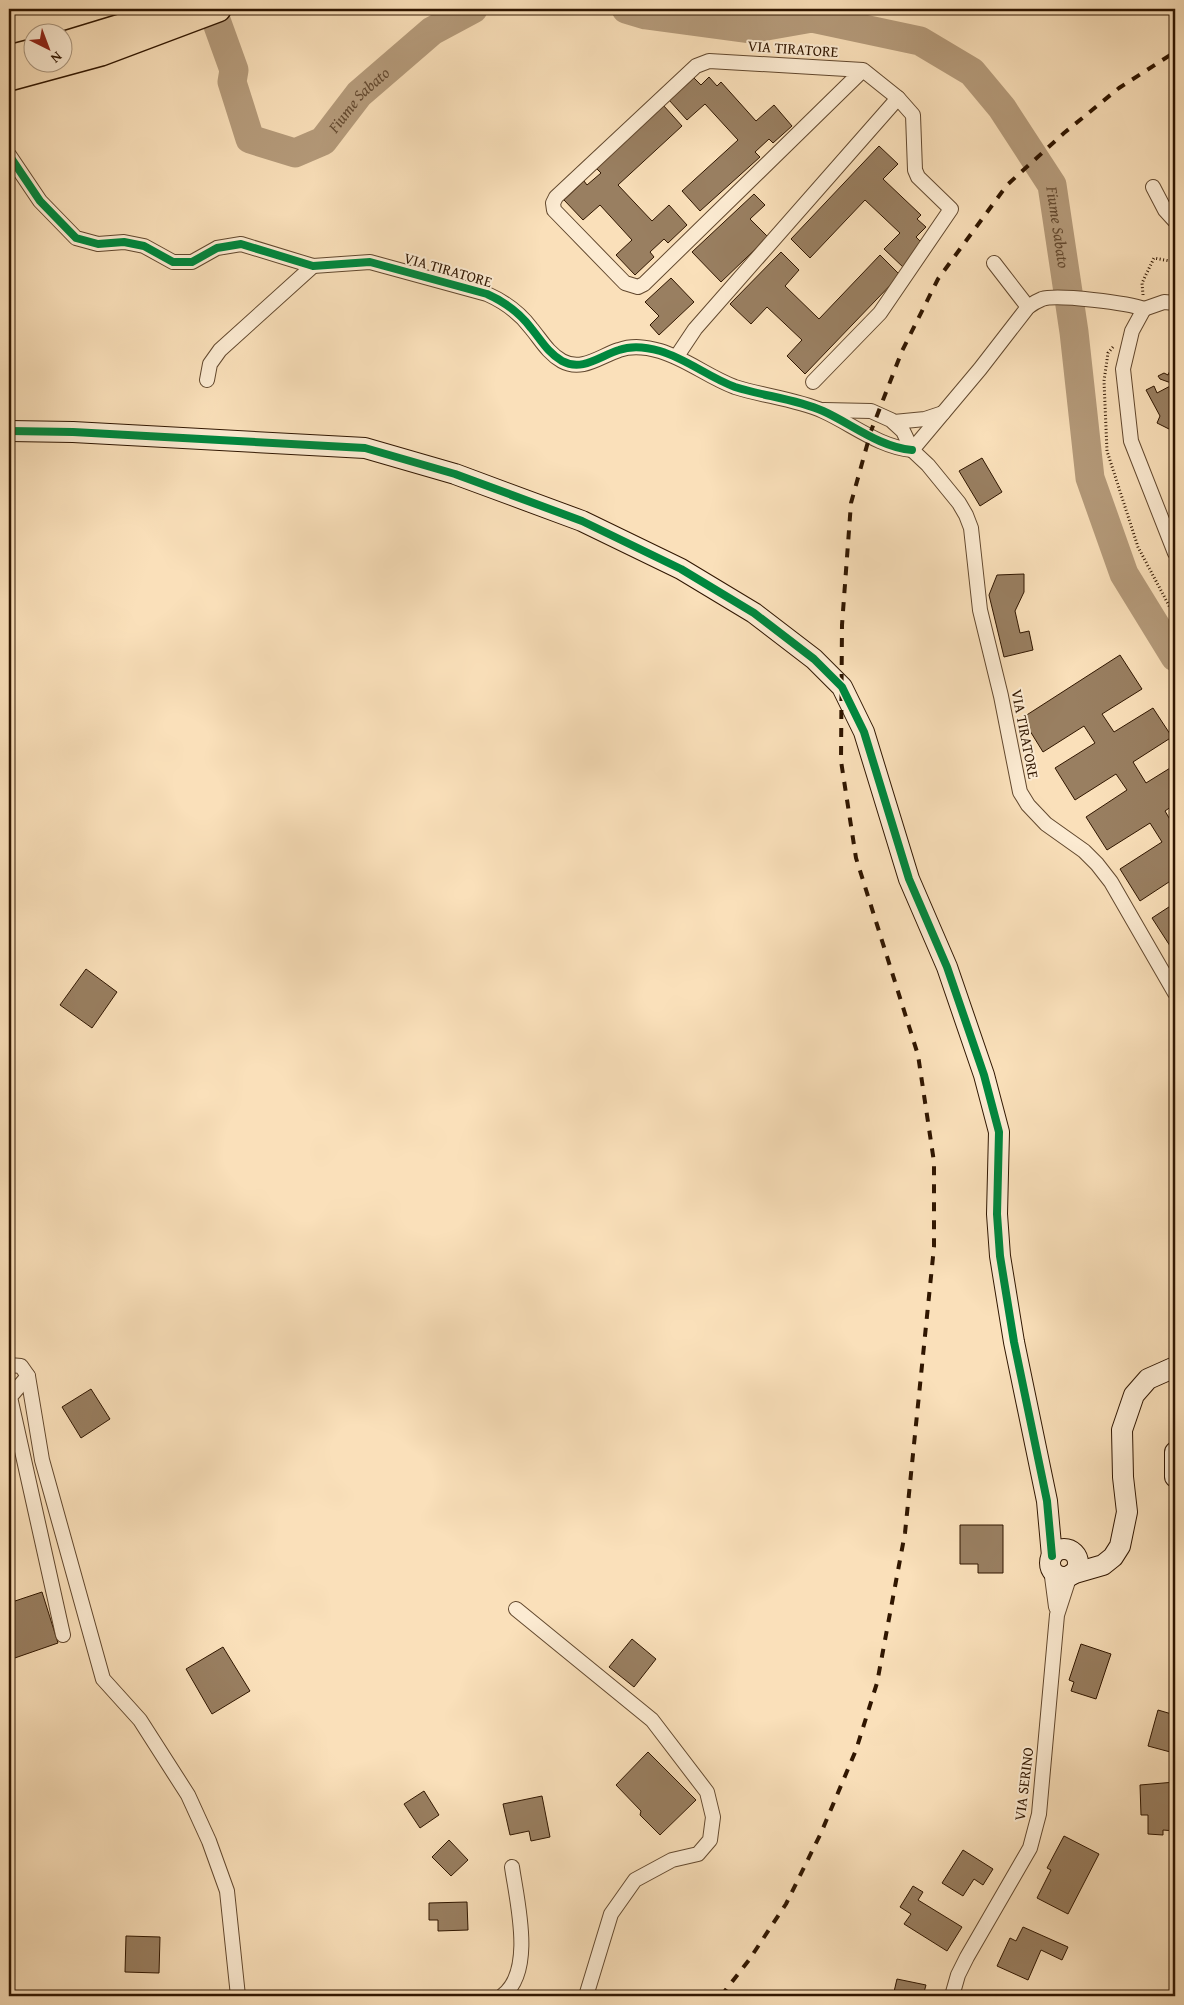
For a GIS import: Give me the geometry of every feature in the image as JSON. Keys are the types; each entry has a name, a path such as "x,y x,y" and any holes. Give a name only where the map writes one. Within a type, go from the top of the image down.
{"highway":[{"path":"9,78 63,65 135,32 170,9"},
{"path":"72,43 135,32 218,9"},
{"path":"9,58 22,55"}],"street":[{"name":"VIA TIRATORE","path":"708,60 863,70 644,284 638,287 625,283 554,210 556,197 696,66 708,60"},
{"path":"813,382 880,313 951,209 918,177 915,170 913,115 898,98 863,70"},
{"path":"677,356 695,329 898,98"},
{"name":"VIA TIRATORE","path":"9,155 40,201 76,238 98,244 124,242 144,246 174,262 192,262 217,248 241,244 313,266 370,262 486,294 503,301 521,316 550,352 562,361 572,365 583,364 620,350 637,346 649,348 677,356 702,372 735,387 821,410 889,446 912,450"},
{"path":"1153,187 1164,210 1175,221"},
{"path":"994,262 1028,307"},
{"path":"207,380 210,364 220,350 313,266"},
{"path":"912,450 1028,307 1042,299 1050,298 1125,303 1144,310"},
{"path":"1175,303 1164,302 1144,310 1132,331 1123,369 1131,441 1175,553"},
{"name":"VIA TIRATORE","path":"821,410 870,411 894,422 903,431 912,450 928,465 959,502 971,528 980,610 1001,696 1020,792 1028,805 1046,824 1084,851 1111,882 1175,993"},
{"path":"894,422 925,420 944,412"},
{"path":"9,432 73,432 365,448 455,474 582,521 681,569 754,613 814,659 842,687 864,732 909,879 948,967 984,1074 999,1132 997,1214 1000,1256 1014,1342 1046,1501 1065,1563 1104,1565 1113,1557 1120,1546 1127,1512 1123,1477 1122,1430 1134,1395 1148,1379 1175,1367"},
{"path":"9,1364 22,1366 28,1376 42,1460 103,1679 140,1720 188,1795 209,1841 227,1891 238,1996"},
{"path":"28,1376 10,1397 63,1635"},
{"path":"1175,1452 1175,1477"},
{"name":"VIA SERINO","path":"1057,1615 1065,1563"},
{"name":"VIA SERINO","path":"952,1996 958,1975 967,1957 1030,1848 1039,1814 1057,1615 1065,1563"},
{"path":"516,1609 652,1720 708,1792 713,1816 710,1840 698,1854 672,1860 635,1880 620,1901 611,1914 586,1996"},
{"path":"502,1996 507,1993 517,1977 522,1944 512,1867"}],"path":[{"path":"1144,310 1142,283 1154,258 1175,262"},
{"path":"1129,346 1114,346 1108,353 1106,360 1104,381 1107,451 1138,547 1175,617"}],"building":[{"path":"709,77 717,86 721,82 756,121 774,105 792,126 773,143 769,139 755,152 760,157 700,211 682,191 738,140 705,104 687,120 669,100 694,78 701,85"},
{"path":"663,105 682,126 618,185 652,221 669,205 687,225 668,243 664,239 650,252 654,257 635,275 616,255 632,240 600,205 583,220 564,200 584,181 587,185 601,173 596,168"},
{"path":"879,146 898,164 883,179 921,215 917,219 926,227 916,237 925,246 904,268 884,249 900,233 865,200 810,258 791,239"},
{"path":"754,194 765,205 750,219 768,237 721,282 692,252"},
{"path":"781,252 799,270 785,286 819,319 880,255 900,275 805,374 787,356 802,340 767,307 751,324 730,304"},
{"path":"671,278 694,302 659,335 650,325 659,316 645,302"},
{"path":"1172,366 1174,370 1175,367 1175,430 1173,431 1157,423 1160,416 1146,390 1154,386 1157,393 1174,384 1160,379 1158,376 1164,373 1168,375"},
{"path":"982,458 1002,492 980,506 959,471"},
{"path":"1024,574 1024,592 1015,611 1020,633 1029,631 1033,650 1004,657 989,595 997,575"},
{"path":"1120,655 1142,689 1102,714 1114,732 1153,708 1172,737 1133,762 1146,783 1175,765 1175,804 1165,811 1175,828 1175,878 1140,901 1120,869 1162,842 1150,823 1107,850 1086,817 1127,790 1116,774 1075,800 1055,768 1095,743 1084,726 1043,752 1022,718"},
{"path":"1175,903 1175,947 1172,949 1152,918"},
{"path":"86,969 117,992 92,1028 60,1005"},
{"path":"91,1389 110,1419 81,1438 62,1407"},
{"path":"960,1525 1003,1525 1003,1573 978,1573 978,1564 960,1564"},
{"path":"42,1592 58,1643 9,1660 9,1603"},
{"path":"632,1639 656,1659 634,1687 609,1667"},
{"path":"1081,1644 1111,1654 1096,1699 1071,1691 1074,1682 1069,1680"},
{"path":"223,1647 250,1691 212,1714 186,1669"},
{"path":"1158,1710 1175,1715 1174,1753 1148,1746"},
{"path":"648,1752 696,1800 660,1835 640,1815 641,1811 616,1785"},
{"path":"1175,1782 1175,1831 1163,1830 1163,1835 1148,1834 1148,1815 1141,1815 1140,1785"},
{"path":"424,1791 439,1815 420,1828 404,1804"},
{"path":"542,1796 550,1837 531,1841 529,1831 510,1835 503,1804"},
{"path":"1064,1836 1099,1854 1068,1914 1037,1898 1051,1870 1047,1868"},
{"path":"449,1840 468,1860 451,1876 432,1857"},
{"path":"963,1850 993,1869 983,1885 974,1879 963,1896 942,1883"},
{"path":"913,1886 923,1892 918,1900 962,1927 947,1951 904,1924 911,1914 900,1907"},
{"path":"467,1902 468,1930 438,1931 438,1920 429,1920 429,1903"},
{"path":"1023,1927 1068,1947 1062,1960 1041,1950 1028,1980 997,1966 1010,1938 1016,1941"},
{"path":"126,1936 160,1937 159,1973 125,1972"},
{"path":"897,1979 926,1985 923,1996 893,1996"}],"waterway":[{"name":"Fiume Sabato","path":"212,9 234,70 232,82 250,139 295,153 323,141 359,94 432,31 473,9"},
{"name":"Fiume Sabato","path":"626,9 646,15 750,29 812,18 920,41 972,72 1002,108 1052,185 1074,332 1090,478 1124,574 1175,657"}],"railway":[{"path":"721,1996 749,1960 786,1904 821,1833 856,1750 877,1683 905,1533 934,1247 934,1162 918,1055 856,858 841,761 842,625 851,503 871,431 902,351 938,279 1007,185 1064,133 1119,88 1175,52"}],"cycle path":[{"path":"9,155 40,201 76,238 98,244 124,242 144,246 173,262 192,262 217,248 241,244 313,266 370,262 494,297 517,312 545,346 562,361 569,364 584,364 629,347 655,350 670,354 735,387 813,407 834,416 877,440 912,450"},
{"path":"9,431 73,432 365,448 455,474 582,521 681,569 754,613 814,659 842,687 864,732 909,879 947,967 984,1075 999,1132 997,1214 1000,1256 1014,1342 1047,1501 1052,1556"}]}
